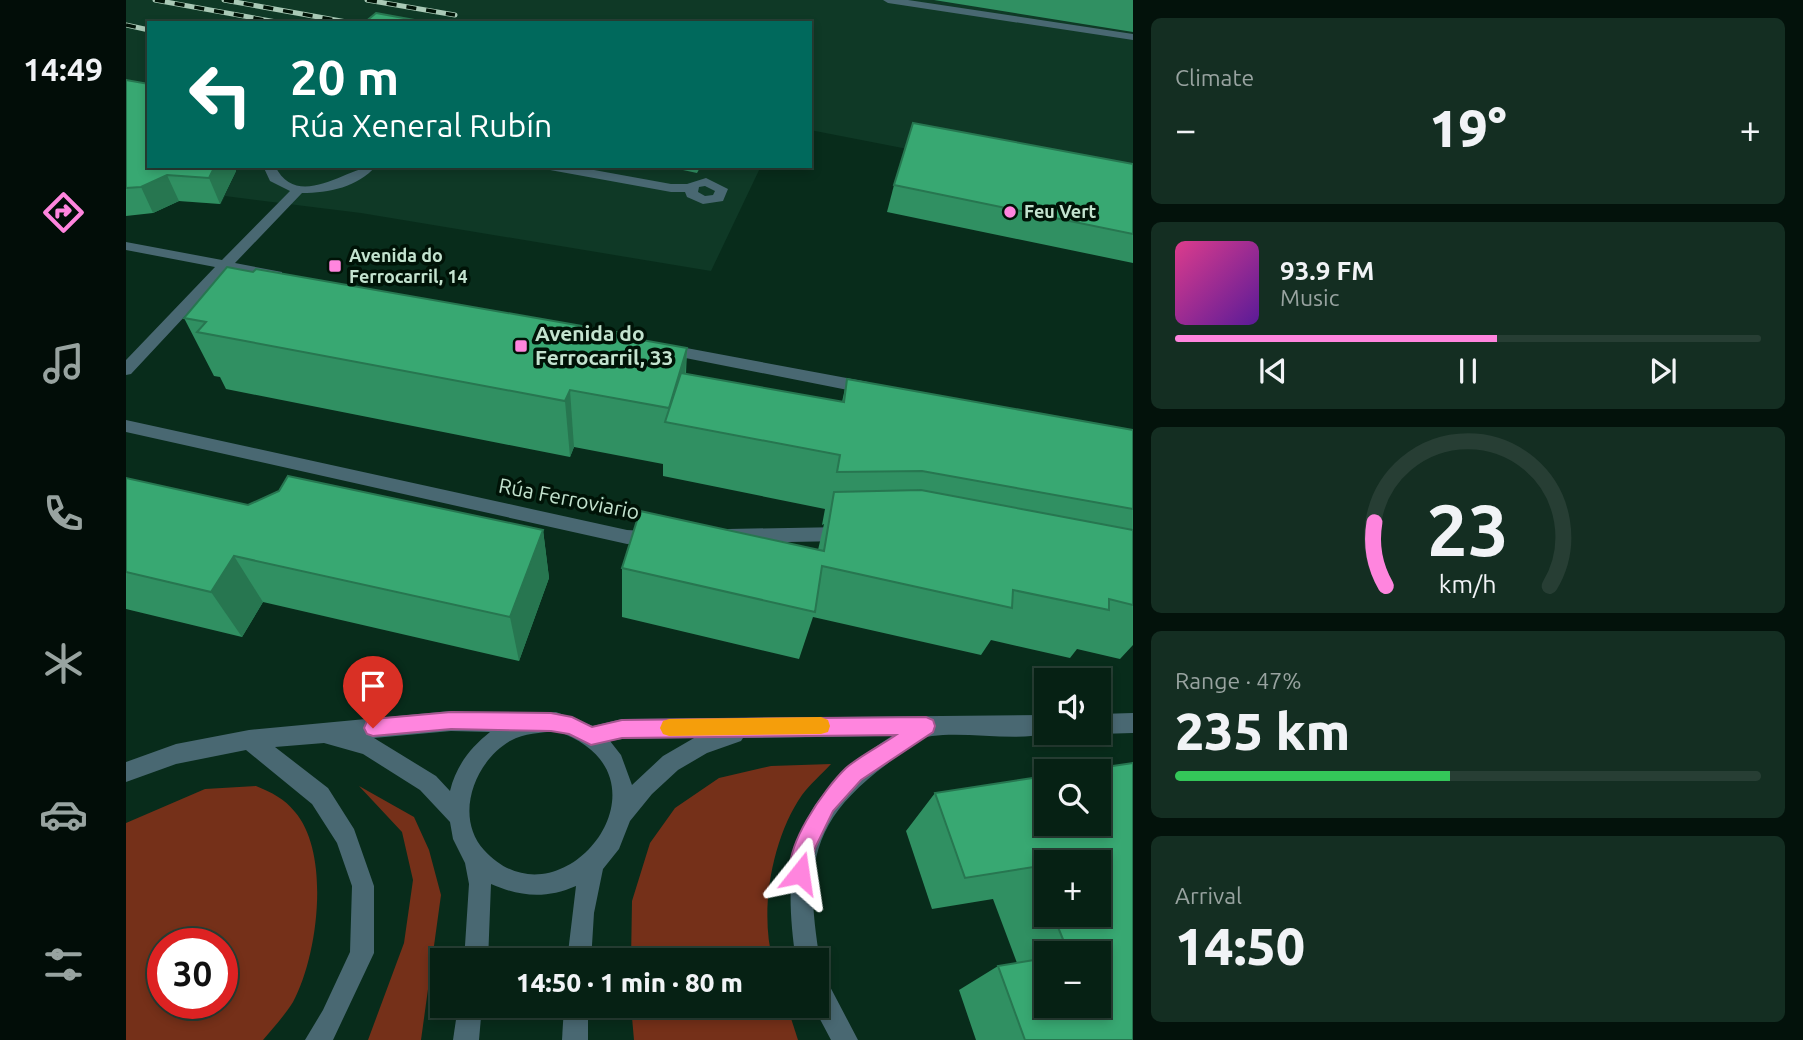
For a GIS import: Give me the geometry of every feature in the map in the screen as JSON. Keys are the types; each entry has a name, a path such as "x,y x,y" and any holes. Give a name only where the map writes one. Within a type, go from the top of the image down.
{"street":[{"path":"888,0 1133,37"},
{"path":"270,168 278,182 300,188 326,188 343,184 358,177 368,168"},
{"path":"561,168 671,188 691,188"},
{"path":"126,370 197,292 227,265 300,188"},
{"path":"126,246 288,277"},
{"path":"643,345 888,392"},
{"name":"Rúa Ferroviario","path":"126,426 627,537 668,537"},
{"path":"709,536 859,534"},
{"path":"126,772 176,754 249,740 451,721 551,722 572,726 591,736 607,751 618,769 623,792 622,814 616,832 593,863 571,877 546,884 519,884 496,875 477,859 464,839 458,815 460,790 469,766 484,746 505,731 528,723"},
{"path":"1111,724 1133,723"},
{"path":"591,736 622,729 1034,725"},
{"path":"622,814 641,787 686,751 710,739 768,726"},
{"path":"806,948 800,913 800,873 805,847 826,804 855,773 926,726"},
{"path":"307,735 341,738 367,745 429,783 458,815"},
{"path":"249,740 320,796 346,837 363,886 362,953 332,1019 318,1040"},
{"path":"477,859 480,884 477,948"},
{"path":"580,948 585,895 593,863"},
{"path":"829,1010 845,1040"},
{"path":"466,1040 469,1018"},
{"path":"575,1040 576,1018"}],"shaded area":[{"path":"126,0 1133,0 1133,193 812,130 812,21 147,21 147,168 760,168 711,271 361,213 225,196 221,204 176,201 153,213 126,211"},
{"path":"831,764 802,795 783,832 776,853 768,898 770,948 631,948 632,901 650,843 675,808 719,778 771,766"},
{"path":"256,786 287,803 295,812 306,830 317,878 314,933 302,982 293,1002 263,1040 126,1040 126,823 205,789"},
{"path":"359,786 414,817 429,850 441,895 434,948 430,948 430,975 421,1040 368,1040 404,943 413,880 402,832"},
{"path":"632,1018 791,1018 798,1040 634,1040"}],"building":[{"path":"376,13 420,21 366,21"},
{"path":"126,80 147,84 147,168 214,168 209,178 167,175 141,187 126,188"},
{"path":"913,123 1133,164 1133,234 894,185"},
{"path":"227,267 253,272 256,269 622,333 620,336 687,348 669,408 570,390 565,401 197,332 206,322 184,318"},
{"path":"681,373 844,402 847,379 1133,430 1133,509 922,471 837,472 840,455 665,422"},
{"path":"288,476 543,530 510,617 234,556 211,592 126,572 126,478 248,505 279,491"},
{"path":"921,490 1133,530 1133,605 1109,599 1109,610 1013,590 1012,608 822,566 815,612 622,568 640,511 824,551 834,492"},
{"path":"1133,763 1133,1040 1025,1040 998,966 1034,960 1034,1018 1111,1018 1111,941 1064,941 1058,927 1111,927 1111,850 1034,850 1034,870 1033,867 965,878 935,793 1034,778 1034,836 1111,836 1111,766"}],"railway":[{"path":"155,0 271,21"},
{"path":"224,0 341,21"},
{"path":"367,0 455,15"},
{"path":"126,25 147,30"}],"slow traffic":[{"path":"669,728 821,726"}],"place":[{"name":"Feu Vert","path":"1010,212"},
{"name":"Avenida do Ferrocarril, 14","path":"335,266"},
{"name":"Avenida do Ferrocarril, 33","path":"521,346"}],"route":[{"path":"373,728 451,721 551,722 572,726 591,736 622,729 926,726 855,773 826,804 805,847 800,873"}]}
